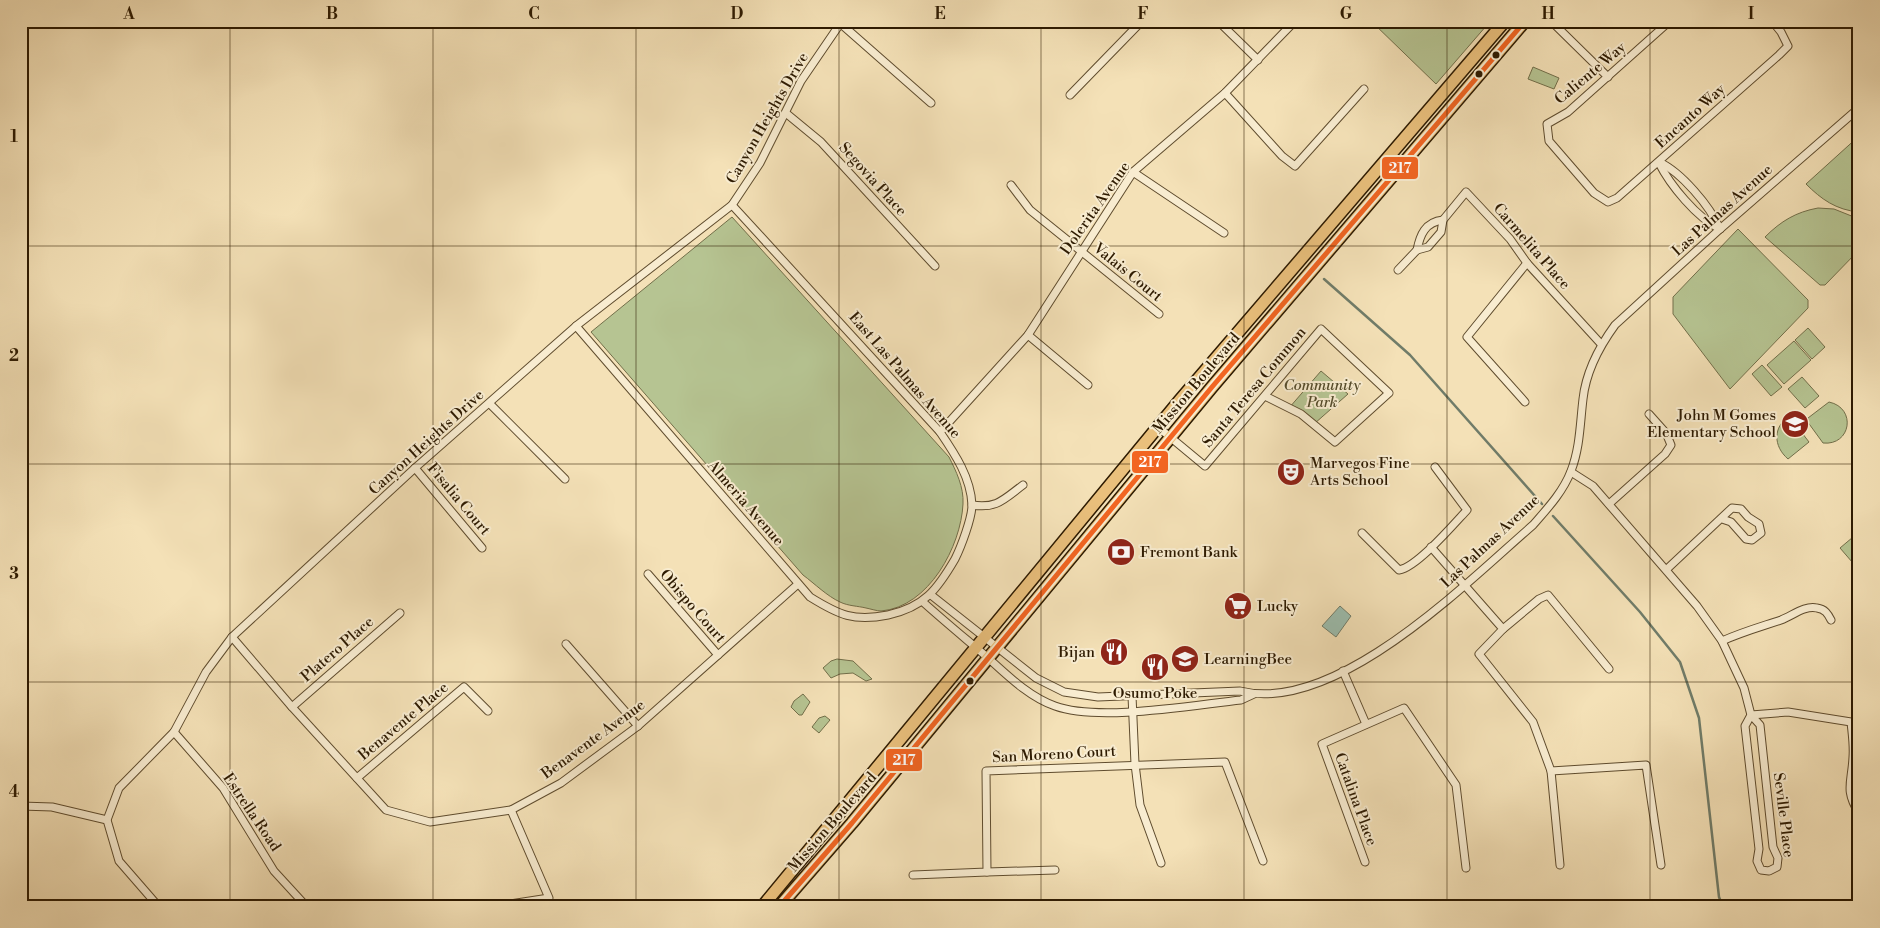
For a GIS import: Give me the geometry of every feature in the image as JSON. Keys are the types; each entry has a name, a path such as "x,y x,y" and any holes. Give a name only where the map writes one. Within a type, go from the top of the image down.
{"main road":[{"name":"Mission Boulevard","path":"762,907 1158,427 1505,21"},
{"name":"Mission Boulevard","path":"779,907 836,843 1170,437 1525,21"}],"street":[{"path":"1070,95 1142,21"},
{"path":"1218,21 1258,60"},
{"name":"Dolerita Avenue","path":"940,432 1028,336 1081,251 1134,172 1225,93 1295,21"},
{"name":"Caliente Way","path":"1608,202 1594,194 1549,141 1547,124 1568,112 1670,21"},
{"name":"Encanto Way","path":"1608,202 1617,198 1659,162 1788,46 1781,32 1772,21"},
{"path":"841,22 931,103"},
{"name":"Canyon Heights Drive","path":"107,820 119,788 174,732 206,672 232,637 415,468 490,404 576,326 732,205 760,162 787,114 801,81 841,22"},
{"path":"1556,23 1608,77"},
{"path":"1225,93 1282,156 1294,166 1308,154 1364,89"},
{"name":"Las Palmas Avenue","path":"997,647 1036,678 1064,692 1098,697 1240,691 1254,694 1293,690 1343,670 1394,643 1419,624 1533,525 1560,492 1570,472 1581,434 1583,398 1588,374 1601,344 1630,310 1859,108"},
{"name":"Segovia Place","path":"787,114 822,142 935,266"},
{"path":"1659,162 1665,174 1706,222 1720,229"},
{"path":"1134,172 1224,233"},
{"name":"Valais Court","path":"1011,185 1030,210 1158,314"},
{"name":"Carmelita Place","path":"1398,270 1417,250 1428,247 1441,232 1442,220 1466,192 1510,239 1527,263 1601,344"},
{"name":"East Las Palmas Avenue","path":"732,205 940,432 958,459 967,481 972,506 958,554 931,594"},
{"name":"Carmelita Place","path":"1417,250 1420,235 1426,227 1435,221 1442,220"},
{"path":"1525,402 1466,336 1527,263"},
{"name":"Almeria Avenue","path":"576,326 810,597 831,610 857,619 870,619 915,607 931,594"},
{"name":"Santa Teresa Common","path":"1170,437 1205,466 1321,329 1389,393 1335,442 1301,414 1265,396"},
{"path":"1028,336 1088,385"},
{"path":"490,404 565,479"},
{"path":"1609,504 1665,454 1671,444 1666,433 1649,414"},
{"path":"1158,427 1170,437"},
{"path":"1362,533 1399,570 1406,569 1431,548 1467,510 1435,467"},
{"name":"Fisalia Court","path":"415,468 482,548"},
{"name":"Seville Place","path":"1570,472 1593,486 1667,569 1722,641 1744,688 1751,715 1760,725 1773,847 1778,858 1777,867 1769,871 1761,870 1757,861 1759,849 1745,726 1751,715"},
{"path":"972,506 987,508 996,505 1023,485"},
{"path":"1667,569 1722,519 1730,509 1741,509 1748,517 1759,524 1761,533 1752,540 1746,539 1731,522 1722,519"},
{"path":"1431,548 1504,629"},
{"name":"Obispo Court","path":"648,574 718,655"},
{"name":"Benavente Avenue","path":"232,637 292,707 386,810 430,822 511,810 561,783 638,726 798,584"},
{"path":"931,594 997,647"},
{"path":"1560,864 1551,771 1533,722 1479,654 1538,599 1548,595 1609,670"},
{"path":"923,602 976,648"},
{"path":"1722,641 1745,630 1782,620 1809,608 1819,608 1827,612 1831,620"},
{"name":"Platero Place","path":"292,707 400,613"},
{"path":"566,644 638,726"},
{"name":"Las Palmas Avenue","path":"976,648 999,670 1054,706 1084,711 1133,711 1242,700 1254,694"},
{"path":"1343,670 1366,724 1404,708 1456,784 1466,868"},
{"name":"Benavente Place","path":"357,778 464,687 488,711"},
{"path":"1132,696 1135,764 1140,804 1161,863"},
{"path":"1751,715 1788,712 1851,722 1853,757 1849,782 1851,801 1859,813"},
{"name":"Catalina Place","path":"1365,862 1322,744 1366,724"},
{"name":"Estrella Road","path":"174,732 222,788 274,871 307,907"},
{"path":"1853,757 1859,769"},
{"path":"1135,764 1225,762 1263,861"},
{"name":"San Moreno Court","path":"987,872 986,771 1135,764"},
{"path":"1551,771 1646,765 1661,865"},
{"path":"21,806 52,807 107,820 119,861 159,907"},
{"path":"491,907 548,898 511,810"},
{"path":"913,875 1055,870"}],"green space":[{"path":"1371,21 1492,21 1436,84"},
{"path":"1533,67 1559,78 1554,89 1528,79"},
{"path":"1859,136 1859,212 1843,209 1830,203 1806,184"},
{"path":"1818,208 1834,209 1859,219 1859,250 1825,285 1820,285 1765,237 1789,218"},
{"path":"732,217 949,457 957,474 961,485 963,504 961,520 949,555 928,586 914,599 898,607 879,611 843,603 830,597 803,575 591,332"},
{"path":"1738,229 1808,300 1808,308 1730,389 1673,314 1673,297"},
{"path":"1808,328 1825,347 1812,359 1795,340"},
{"path":"1794,341 1811,360 1784,384 1767,365"},
{"path":"1762,365 1782,387 1771,396 1752,374"},
{"name":"Community Park","path":"1321,371 1348,394 1314,424 1289,408"},
{"path":"1802,377 1819,396 1805,408 1788,389"},
{"path":"1829,402 1844,411 1847,418 1847,426 1845,433 1840,439 1823,443 1807,421 1808,418"},
{"path":"1789,416 1809,442 1788,459 1780,448 1777,437 1780,426"},
{"path":"1859,532 1859,570 1840,548"},
{"path":"837,659 853,661 872,679 866,681 853,673 840,674 831,678 823,668 831,661"},
{"path":"803,694 810,702 802,715 799,715 791,707 794,701"},
{"path":"825,716 830,720 819,733 812,727 819,718"}],"shaded area":[{"path":"1340,606 1351,616 1336,637 1322,626"}],"waterway":[{"path":"1324,279 1410,355 1542,504"},
{"path":"1553,516 1640,612 1680,662 1699,718 1719,897 1723,907"}],"transit line":[{"name":"217","path":"779,907 852,823 1212,387 1525,21"}],"place":[{"name":"John M Gomes Elementary School","path":"1795,424"},
{"name":"Marvegos Fine Arts School","path":"1291,472"},
{"name":"Fremont Bank","path":"1121,552"},
{"name":"Lucky","path":"1238,606"},
{"name":"Bijan","path":"1114,652"},
{"name":"LearningBee","path":"1185,659"},
{"name":"Osumo Poke","path":"1155,667"}]}
